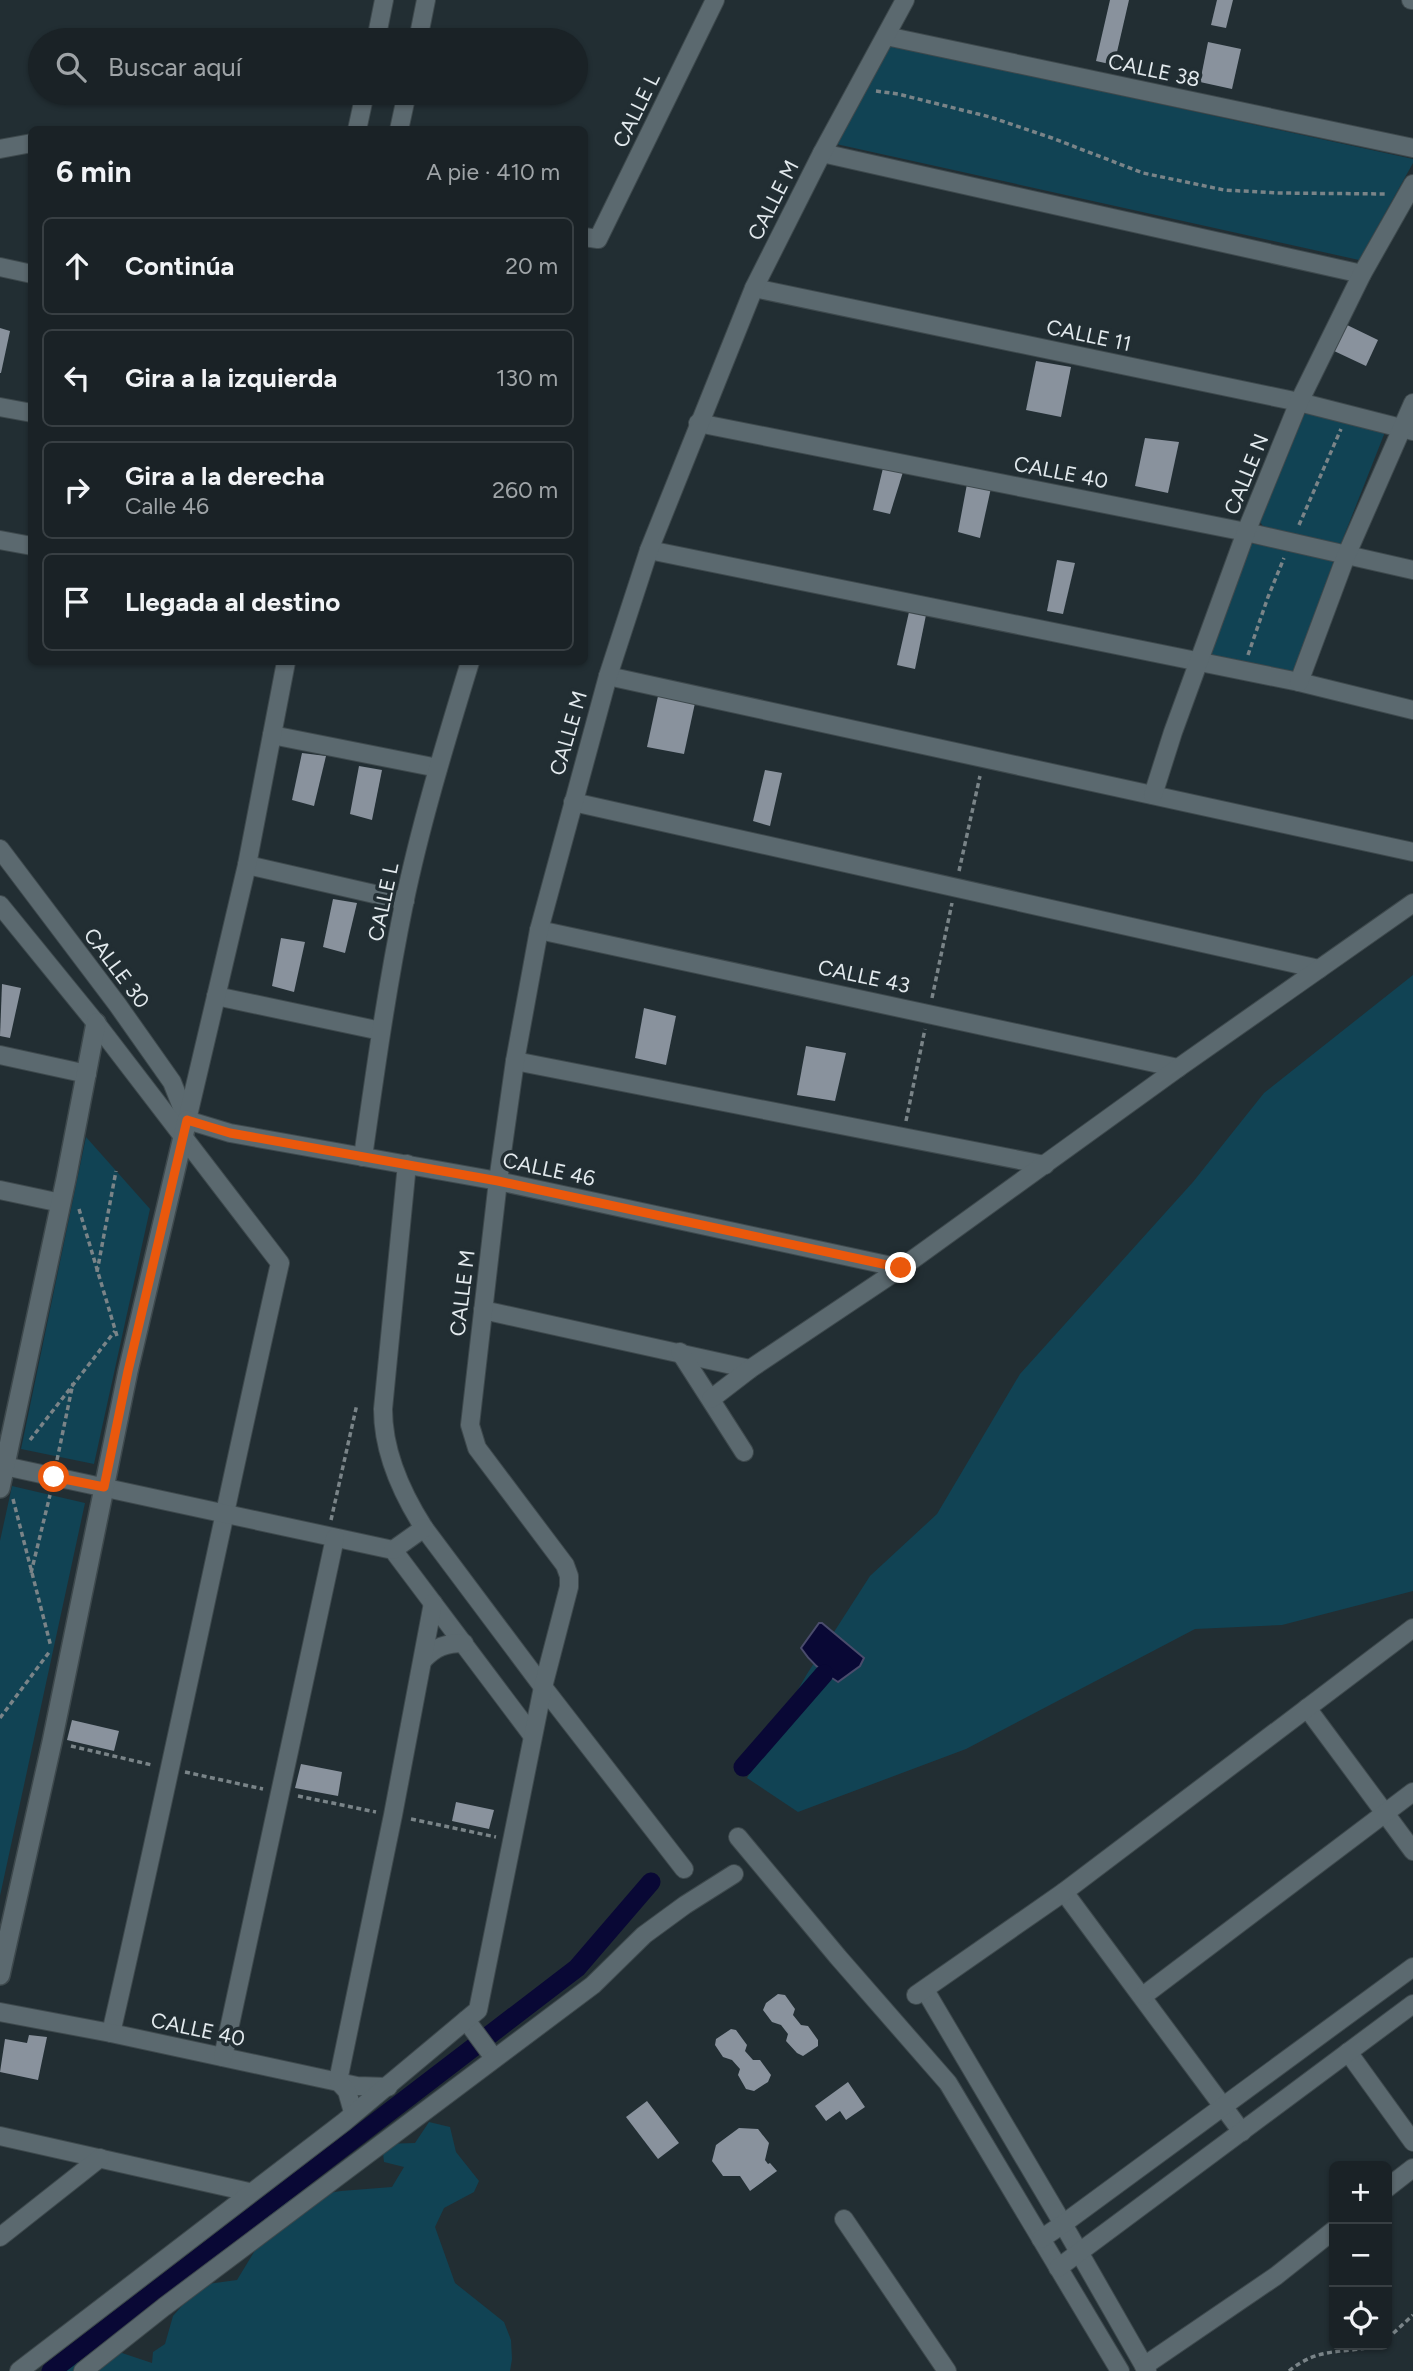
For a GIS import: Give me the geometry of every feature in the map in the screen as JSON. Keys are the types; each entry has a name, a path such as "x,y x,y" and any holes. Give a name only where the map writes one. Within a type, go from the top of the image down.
{"street":[{"path":"378,28 384,0"},
{"path":"420,28 426,0"},
{"name":"CALLE L","path":"591,238 715,0"},
{"name":"CALLE M","path":"542,1687 569,1587 569,1576 565,1565 477,1448 472,1436 470,1416 515,1061 539,930 608,676 649,550 698,423 754,288 822,153 886,36 901,1"},
{"name":"CALLE 38","path":"886,36 1413,148"},
{"path":"359,126 363,105"},
{"path":"400,126 404,105"},
{"path":"0,149 28,144"},
{"path":"822,153 1362,274"},
{"name":"CALLE N","path":"1153,795 1246,533 1299,402 1362,274 1410,189"},
{"path":"0,267 28,273"},
{"name":"CALLE 11","path":"754,288 1299,402 1407,429"},
{"path":"1299,682 1346,556 1407,429 1413,402"},
{"path":"0,407 28,412"},
{"name":"CALLE 40","path":"698,423 1246,533 1413,570"},
{"path":"0,540 28,546"},
{"path":"649,550 1299,682 1413,710"},
{"path":"0,1975 52,1742 128,1371 247,865 285,665"},
{"name":"CALLE L","path":"363,1157 381,1031 405,901 438,768 469,665"},
{"path":"608,676 1413,851"},
{"path":"272,735 438,768"},
{"path":"573,802 1319,970"},
{"name":"CALLE 30","path":"0,849 172,1082 185,1128"},
{"path":"247,865 405,901"},
{"path":"711,1399 901,1268 1413,903"},
{"path":"0,905 185,1128 280,1262 111,2033"},
{"name":"CALLE 43","path":"539,930 1178,1068"},
{"path":"216,996 381,1031"},
{"path":"6,1489 2,1465 61,1203 96,1023 117,1004"},
{"path":"0,1055 87,1074"},
{"path":"515,1061 1045,1165"},
{"name":"CALLE 46","path":"185,1128 230,1133 498,1181 901,1268"},
{"path":"407,1164 383,1433 398,1480 424,1528 542,1687 684,1869"},
{"path":"0,1190 61,1203"},
{"path":"483,1310 680,1352 750,1370"},
{"path":"680,1352 744,1452"},
{"path":"2,1465 393,1550 532,1735"},
{"path":"393,1550 424,1528"},
{"path":"223,2057 281,1793 331,1537"},
{"path":"353,2112 347,2091 338,2081 433,1603"},
{"path":"1329,2234 1276,2276 1145,2368 1063,2224 920,1993 1064,1892 1413,1628"},
{"path":"423,1660 441,1646 464,1643"},
{"path":"480,2039 478,2010 542,1687"},
{"path":"1307,1708 1413,1851"},
{"path":"1143,1996 1413,1792"},
{"path":"738,1837 838,1957 948,2082 1120,2371"},
{"path":"19,2371 387,2087 593,1985 644,1935 734,1874"},
{"path":"1064,1892 1242,2132"},
{"path":"1041,2239 1413,1967"},
{"path":"1058,2268 1413,2004"},
{"name":"CALLE 40","path":"0,2012 357,2086 387,2087"},
{"path":"83,2371 480,2039"},
{"path":"1349,2052 1413,2142"},
{"path":"0,2136 249,2192"},
{"path":"0,2236 100,2158"},
{"path":"1392,2184 1413,2168"},
{"path":"844,2218 947,2371"}],"path":[{"path":"857,89 898,94 990,117 1143,173 1224,190 1279,193 1410,189"},
{"path":"903,1137 984,758"},
{"path":"97,1273 116,1171"},
{"path":"66,1179 74,1192 128,1371"},
{"path":"24,1447 115,1331"},
{"path":"331,1537 357,1404"},
{"path":"6,1489 52,1649"},
{"path":"52,1649 59,1651"},
{"path":"0,1717 52,1649"},
{"path":"64,1745 157,1766"},
{"path":"183,1772 512,1840"},
{"path":"1392,2334 1413,2315"},
{"path":"1289,2371 1320,2353 1360,2350"}],"shaded area":[{"path":"888,45 1413,159 1413,163 1359,260 836,144"},
{"path":"1305,413 1385,432 1340,546 1264,528 1259,520"},
{"path":"1250,543 1334,560 1293,675 1208,654"},
{"path":"1413,975 1413,1591 1282,1625 1195,1629 966,1749 798,1812 747,1778 807,1674 870,1576 937,1514 1020,1374 1193,1182 1264,1093"},
{"path":"86,1137 150,1209 94,1464 21,1449"},
{"path":"12,1486 85,1503 0,1896 0,1541"},
{"path":"819,1623 864,1658 860,1666 838,1682 817,1667 801,1648"},
{"path":"429,2122 450,2127 456,2152 479,2181 474,2192 444,2208 435,2227 455,2283 504,2322 511,2340 510,2371 52,2371 79,2351 79,2363 89,2367 110,2349 152,2363 153,2352 165,2344 173,2316 200,2285 237,2280 265,2234 263,2204 341,2191 392,2187 404,2167 384,2162 382,2144 415,2143"}],"building":[{"path":"1110,0 1129,0 1114,65 1096,61"},
{"path":"1217,0 1233,0 1226,28 1211,25"},
{"path":"1208,42 1241,49 1232,89 1200,82"},
{"path":"1345,324 1378,340 1366,366 1332,350"},
{"path":"0,328 10,331 1,373 0,373"},
{"path":"1036,361 1071,367 1061,417 1026,410"},
{"path":"1145,438 1179,442 1168,493 1135,486"},
{"path":"883,468 903,472 890,514 873,510"},
{"path":"967,484 991,488 980,538 958,532"},
{"path":"1057,560 1075,563 1063,614 1047,611"},
{"path":"909,612 926,615 915,669 897,665"},
{"path":"658,696 695,703 684,754 647,747"},
{"path":"302,753 326,756 314,806 292,800"},
{"path":"359,766 382,770 372,820 350,814"},
{"path":"765,770 782,773 770,826 753,821"},
{"path":"333,899 357,903 345,953 323,947"},
{"path":"281,938 305,942 294,992 272,986"},
{"path":"2,984 21,988 10,1038 0,1036"},
{"path":"644,1008 676,1016 666,1065 635,1058"},
{"path":"806,1046 846,1053 835,1101 797,1095"},
{"path":"72,1720 119,1731 114,1751 67,1740"},
{"path":"301,1764 342,1772 338,1796 295,1788"},
{"path":"456,1802 494,1810 489,1829 452,1821"},
{"path":"778,1994 785,1995 795,2009 793,2015 801,2025 808,2026 818,2040 818,2046 803,2056 786,2041 788,2034 781,2025 772,2022 763,2010 766,2003"},
{"path":"731,2029 736,2030 747,2045 745,2051 753,2060 760,2060 771,2075 768,2082 754,2091 746,2089 738,2075 740,2069 732,2060 723,2057 715,2045 716,2039"},
{"path":"29,2035 47,2037 38,2080 0,2072 5,2039 27,2043"},
{"path":"848,2082 865,2107 846,2120 840,2111 826,2121 815,2106"},
{"path":"647,2101 679,2143 658,2159 626,2117"},
{"path":"739,2128 758,2129 769,2143 765,2160 777,2171 750,2191 740,2176 723,2176 712,2161 716,2145"}],"waterway":[{"path":"743,1767 824,1674"},
{"path":"51,2371 577,1968 651,1882"}],"route":[{"path":"54,1477 104,1487 128,1371 187,1120 230,1133 498,1181 901,1268"}]}
